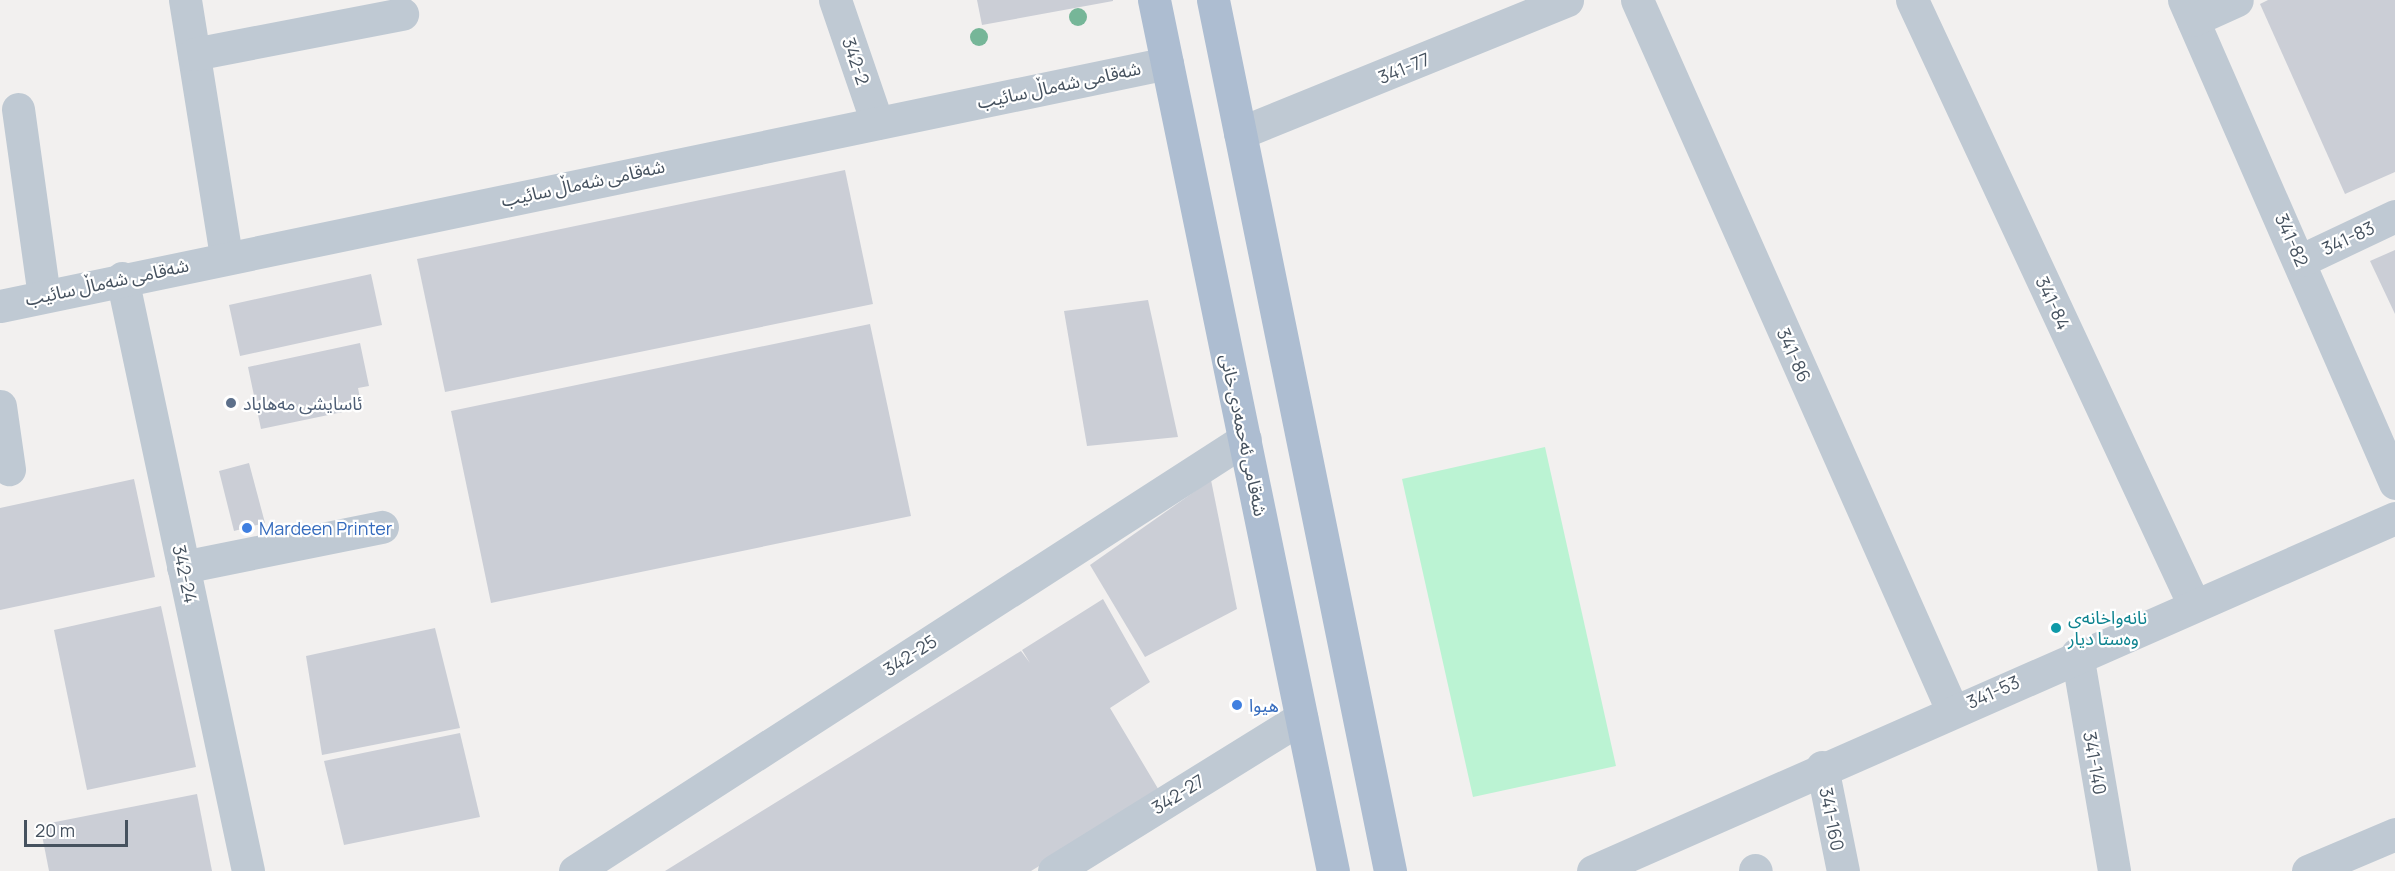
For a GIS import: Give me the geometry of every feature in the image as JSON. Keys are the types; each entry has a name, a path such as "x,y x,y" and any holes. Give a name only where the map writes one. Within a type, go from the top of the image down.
{"main road":[{"name":"شەقامی ئەحمەدی خانی","path":"1154,0 1334,871"},
{"path":"1213,0 1390,871"}],"street":[{"path":"185,0 225,257"},
{"name":"342-2","path":"835,0 877,123"},
{"name":"341-77","path":"1240,133 1567,0"},
{"name":"341-86","path":"1637,0 1952,710"},
{"name":"341-84","path":"1912,0 2194,605"},
{"path":"2188,10 2237,0"},
{"name":"341-82","path":"2188,10 2302,260 2395,483"},
{"path":"194,54 402,14"},
{"name":"شەقامی شەماڵ سائیب","path":"0,306 122,278 1167,63"},
{"path":"18,109 44,296"},
{"name":"341-83","path":"2302,260 2395,216"},
{"name":"342-24","path":"122,278 248,871"},
{"path":"0,406 9,469"},
{"name":"342-25","path":"575,871 1245,439"},
{"name":"341-53","path":"1593,871 2077,654 2395,518"},
{"path":"183,567 382,527"},
{"name":"341-140","path":"2077,654 2114,871"},
{"name":"342-27","path":"1054,871 1301,718"},
{"name":"341-160","path":"1822,767 1843,871"},
{"path":"2308,871 2395,834"}],"green space":[{"path":"1545,447 1616,766 1473,797 1402,479"}],"building":[{"path":"977,0 1113,0 1113,1 982,25"},
{"path":"2268,0 2395,0 2395,172 2345,194 2260,4"},
{"path":"845,170 873,304 445,392 417,259"},
{"path":"2395,250 2395,314 2370,261"},
{"path":"371,274 382,325 240,356 229,305"},
{"path":"1148,300 1178,437 1087,446 1064,311"},
{"path":"870,324 911,516 491,603 451,411"},
{"path":"360,343 369,386 358,388 362,408 261,429 248,367"},
{"path":"249,463 265,523 234,531 219,471"},
{"path":"134,479 155,577 0,610 0,508"},
{"path":"1211,480 1237,609 1145,657 1090,565"},
{"path":"1103,599 1150,682 1110,708 1160,792 1031,871 665,871 1021,651 1030,663 1022,650"},
{"path":"161,606 196,767 87,790 54,630"},
{"path":"435,628 460,728 322,755 306,656"},
{"path":"460,733 480,817 344,845 324,761"},
{"path":"197,794 212,871 49,871 40,825"}],"place":[{"name":"ئاسایشی مەهاباد","path":"231,403"},
{"name":"Mardeen Printer","path":"247,528"},
{"name":"نانەواخانەی وەستا دیار","path":"2056,628"},
{"name":"هيوا","path":"1237,705"}]}
